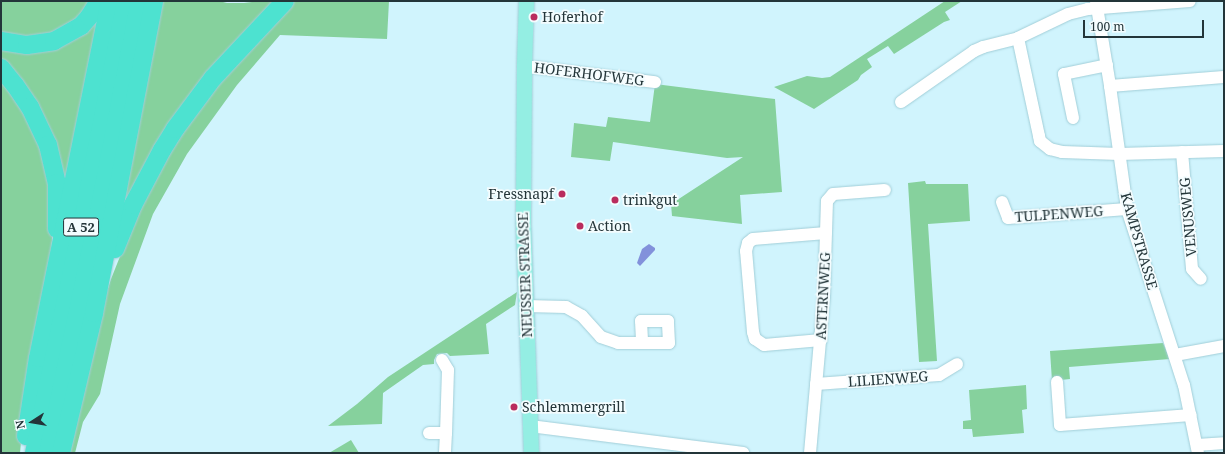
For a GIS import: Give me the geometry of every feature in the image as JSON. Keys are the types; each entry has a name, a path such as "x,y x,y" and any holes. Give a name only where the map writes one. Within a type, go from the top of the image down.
{"highway":[{"path":"1,41 27,45 54,41 81,26 89,17 99,1"},
{"path":"24,453 32,391 110,1"},
{"name":"A 52","path":"34,453 87,200 126,1"},
{"name":"A 52","path":"48,453 99,211 140,1"},
{"path":"61,453 94,313 154,1"},
{"path":"94,313 118,239 133,205 162,150 213,78 286,1"},
{"path":"1,68 16,85 40,126 53,165 57,183 57,224 52,293"}],"main road":[{"name":"NEUSSER STRASSE","path":"526,1 523,156 531,453"}],"street":[{"path":"901,102 983,47 1018,38 1068,14 1096,5 1190,1"},
{"name":"KAMPSTRASSE","path":"1096,5 1107,65 1127,209 1184,385 1197,449"},
{"path":"1018,38 1040,141 1053,151 1119,154 1224,151"},
{"path":"1073,118 1064,74 1107,65"},
{"name":"HOFERHOFWEG","path":"524,66 655,82"},
{"path":"1110,86 1224,77"},
{"name":"VENUSWEG","path":"1182,152 1192,269 1201,279"},
{"name":"ASTERNWEG","path":"810,453 821,340 827,202 833,194 885,190"},
{"name":"TULPENWEG","path":"1002,202 1008,218 1127,209"},
{"path":"821,340 764,344 755,339 752,332 746,251 748,243 753,239 826,233"},
{"path":"526,306 566,307 578,313 594,331 608,340 618,343 642,343"},
{"path":"1175,355 1224,346"},
{"path":"442,360 448,370 445,453"},
{"name":"LILIENWEG","path":"816,384 939,375 957,364"},
{"path":"1057,382 1060,425 1191,416"},
{"path":"530,426 724,452 743,453"},
{"path":"429,433 446,433"},
{"path":"1197,449 1224,443"}],"green space":[{"path":"1,1 94,1 73,25 43,38 1,36"},
{"path":"161,1 219,1 227,3 244,3 280,1 232,51 117,234"},
{"path":"295,1 389,1 387,39 280,35 237,85 187,154 153,214 120,304 100,394 83,422 75,453 67,453 97,323 111,279 141,204 179,135 207,96 272,23"},
{"path":"945,1 962,1 945,12 950,20 944,22 894,54 888,46 867,59 872,67 861,75 858,80 814,109 774,87 807,76 822,78 830,77"},
{"path":"100,9 64,205 61,185 1,64 1,45 19,49"},
{"path":"1,77 6,83 43,148 53,205 52,241 48,273 26,389 20,453 1,453"},
{"path":"655,84 775,99 782,192 740,195 742,224 672,216 671,204 743,157 727,158 613,142 610,161 571,157 574,123 606,127 608,117 650,122"},
{"path":"925,181 926,184 968,184 970,221 928,224 937,361 919,362 908,183"},
{"path":"517,292 515,305 486,324 489,354 450,356 447,353 437,354 434,364 423,365 383,393 382,424 328,426 357,404 388,377"},
{"path":"1163,343 1170,359 1069,367 1070,379 1052,381 1050,351"},
{"path":"1026,385 1027,409 1022,410 1024,433 973,437 972,429 963,429 963,421 971,420 969,390"},
{"path":"351,440 359,453 329,453"}],"water":[{"path":"649,244 655,248 655,250 640,266 637,263 642,249"}],"place":[{"name":"Hoferhof","path":"534,17"},
{"name":"Fressnapf","path":"562,194"},
{"name":"trinkgut","path":"615,200"},
{"name":"Action","path":"580,226"},
{"name":"Schlemmergrill","path":"514,407"}]}
